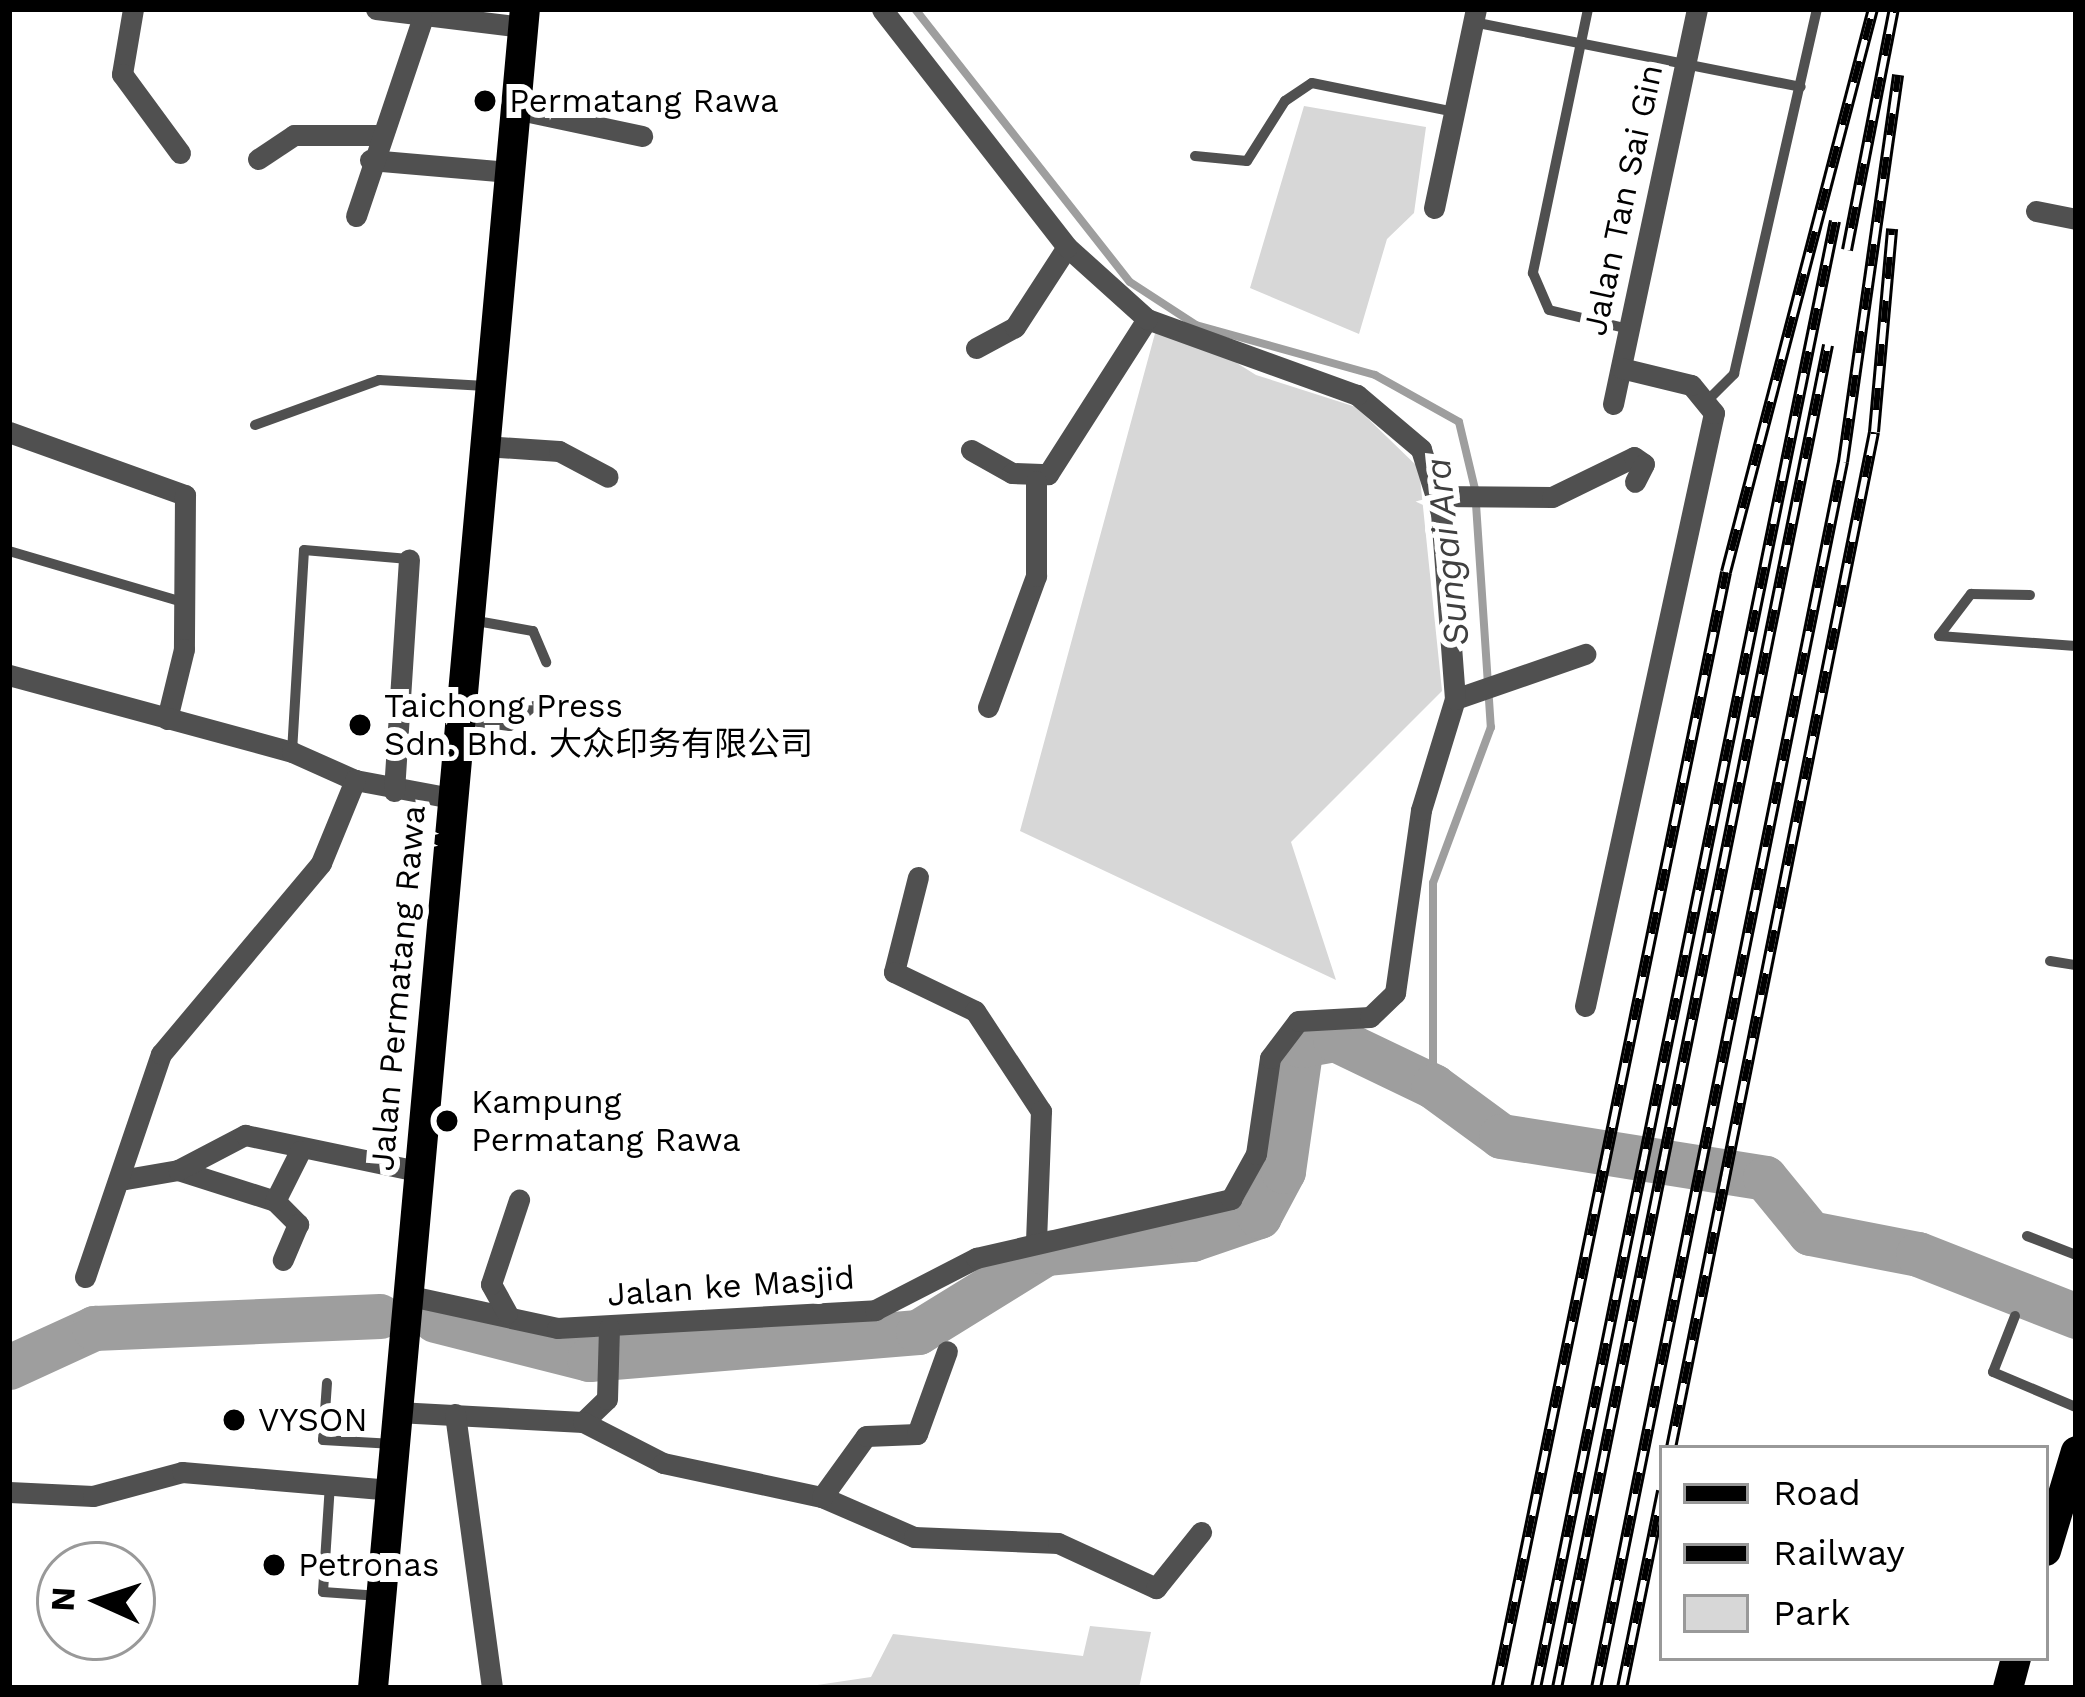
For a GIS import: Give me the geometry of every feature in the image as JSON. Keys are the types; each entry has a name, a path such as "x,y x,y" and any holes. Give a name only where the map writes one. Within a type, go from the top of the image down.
{"main road":[{"name":"Jalan Permatang Rawa","path":"374,1688 524,18"},
{"path":"2049,1541 2076,1451"}],"street":[{"path":"133,9 122,74 180,153"},
{"path":"376,9 422,20 524,18"},
{"path":"882,9 1066,247 1148,319 1386,412 1421,448 1441,495 1462,697 1585,654"},
{"name":"Jalan Tan Sai Gin","path":"1613,404 1697,9"},
{"path":"1435,208 1474,15"},
{"path":"356,216 376,135 422,20"},
{"path":"515,109 642,136"},
{"path":"258,159 294,135 376,135"},
{"path":"370,160 509,172"},
{"path":"2036,211 2076,219"},
{"path":"976,348 1015,327 1066,247"},
{"path":"988,707 1036,576 1036,481 1102,400 1148,319"},
{"path":"1585,1006 1711,397 1621,368"},
{"path":"9,432 176,483 190,520 185,603 167,719"},
{"path":"484,446 559,451 608,477"},
{"path":"970,450 1036,481"},
{"path":"1441,495 1552,497 1634,457 1644,464 1635,482"},
{"path":"394,791 409,559"},
{"path":"9,675 292,752 355,780 394,791 451,797"},
{"name":"Jalan ke Masjid","path":"405,1310 507,1313 611,1332 840,1318 1036,1243 1231,1199 1256,1154 1270,1058 1298,1021 1370,1017 1391,1003 1412,928 1421,810 1462,697"},
{"path":"86,1277 127,1179 133,1121 161,1054 321,863 355,780"},
{"path":"918,878 894,973 975,1011 1041,1111 1036,1243"},
{"path":"127,1179 178,1170 245,1135 300,1151 417,1171"},
{"path":"275,1201 300,1151"},
{"path":"178,1170 275,1201 298,1224 284,1260"},
{"path":"507,1313 491,1284 519,1200"},
{"path":"583,1422 608,1399 611,1332"},
{"path":"822,1497 866,1436 917,1434 947,1351"},
{"path":"397,1412 583,1422 663,1463 822,1497 914,1537 1058,1543 1156,1588 1201,1532"},
{"path":"455,1414 492,1688"},
{"path":"9,1492 93,1496 182,1472 390,1490"}],"lane":[{"path":"1588,9 1536,294 1549,310 1629,329"},
{"path":"1711,397 1734,374 1817,9"},
{"path":"1474,15 1580,43 1801,87"},
{"path":"1195,156 1247,161 1286,101 1312,83 1454,112"},
{"path":"255,425 380,380 489,386"},
{"path":"292,752 304,550 409,559"},
{"path":"9,551 185,603"},
{"path":"2030,595 1971,594 1939,636 2076,646"},
{"path":"468,620 532,631 546,662"},
{"path":"459,720 510,726 534,706"},
{"path":"2050,961 2076,965"},
{"path":"2027,1237 2076,1255"},
{"path":"2015,1316 1993,1372 2076,1407"},
{"path":"327,1383 323,1440 394,1444"},
{"path":"330,1484 323,1592 381,1596"}],"green space":[{"path":"1304,106 1426,127 1414,213 1387,239 1359,334 1250,288"},
{"path":"1160,315 1256,375 1356,407 1419,468 1442,691 1291,842 1336,980 1020,831"},
{"path":"1090,1626 1151,1632 1139,1688 797,1688 871,1677 893,1634 1083,1656"}],"waterway":[{"name":"Sungai Ara","path":"915,9 1130,282 1196,325 1375,375 1459,422 1475,489 1491,727 1433,883 1433,1086"},
{"path":"435,1320 589,1359 918,1332 1046,1253 1192,1239 1259,1216 1283,1171 1301,1045 1335,1039 1433,1086 1501,1136 1765,1178 1810,1233 1918,1254 2076,1316"},
{"path":"9,1367 94,1328 380,1316"}],"railway":[{"path":"1497,1688 1726,572 1873,9"},
{"path":"1847,250 1894,9"},
{"path":"1596,1688 1843,462 1898,75"},
{"path":"1536,1688 1835,221"},
{"path":"1672,1445 1874,432 1892,229"},
{"path":"1557,1688 1828,345"},
{"path":"1622,1688 1659,1506"}],"place":[{"name":"Permatang Rawa","path":"485,101"},
{"name":"Taichong Press Sdn. Bhd. 大众印务有限公司","path":"360,725"},
{"name":"Kampung Permatang Rawa","path":"447,1121"},
{"name":"VYSON","path":"234,1420"},
{"name":"Petronas","path":"274,1565"}]}
